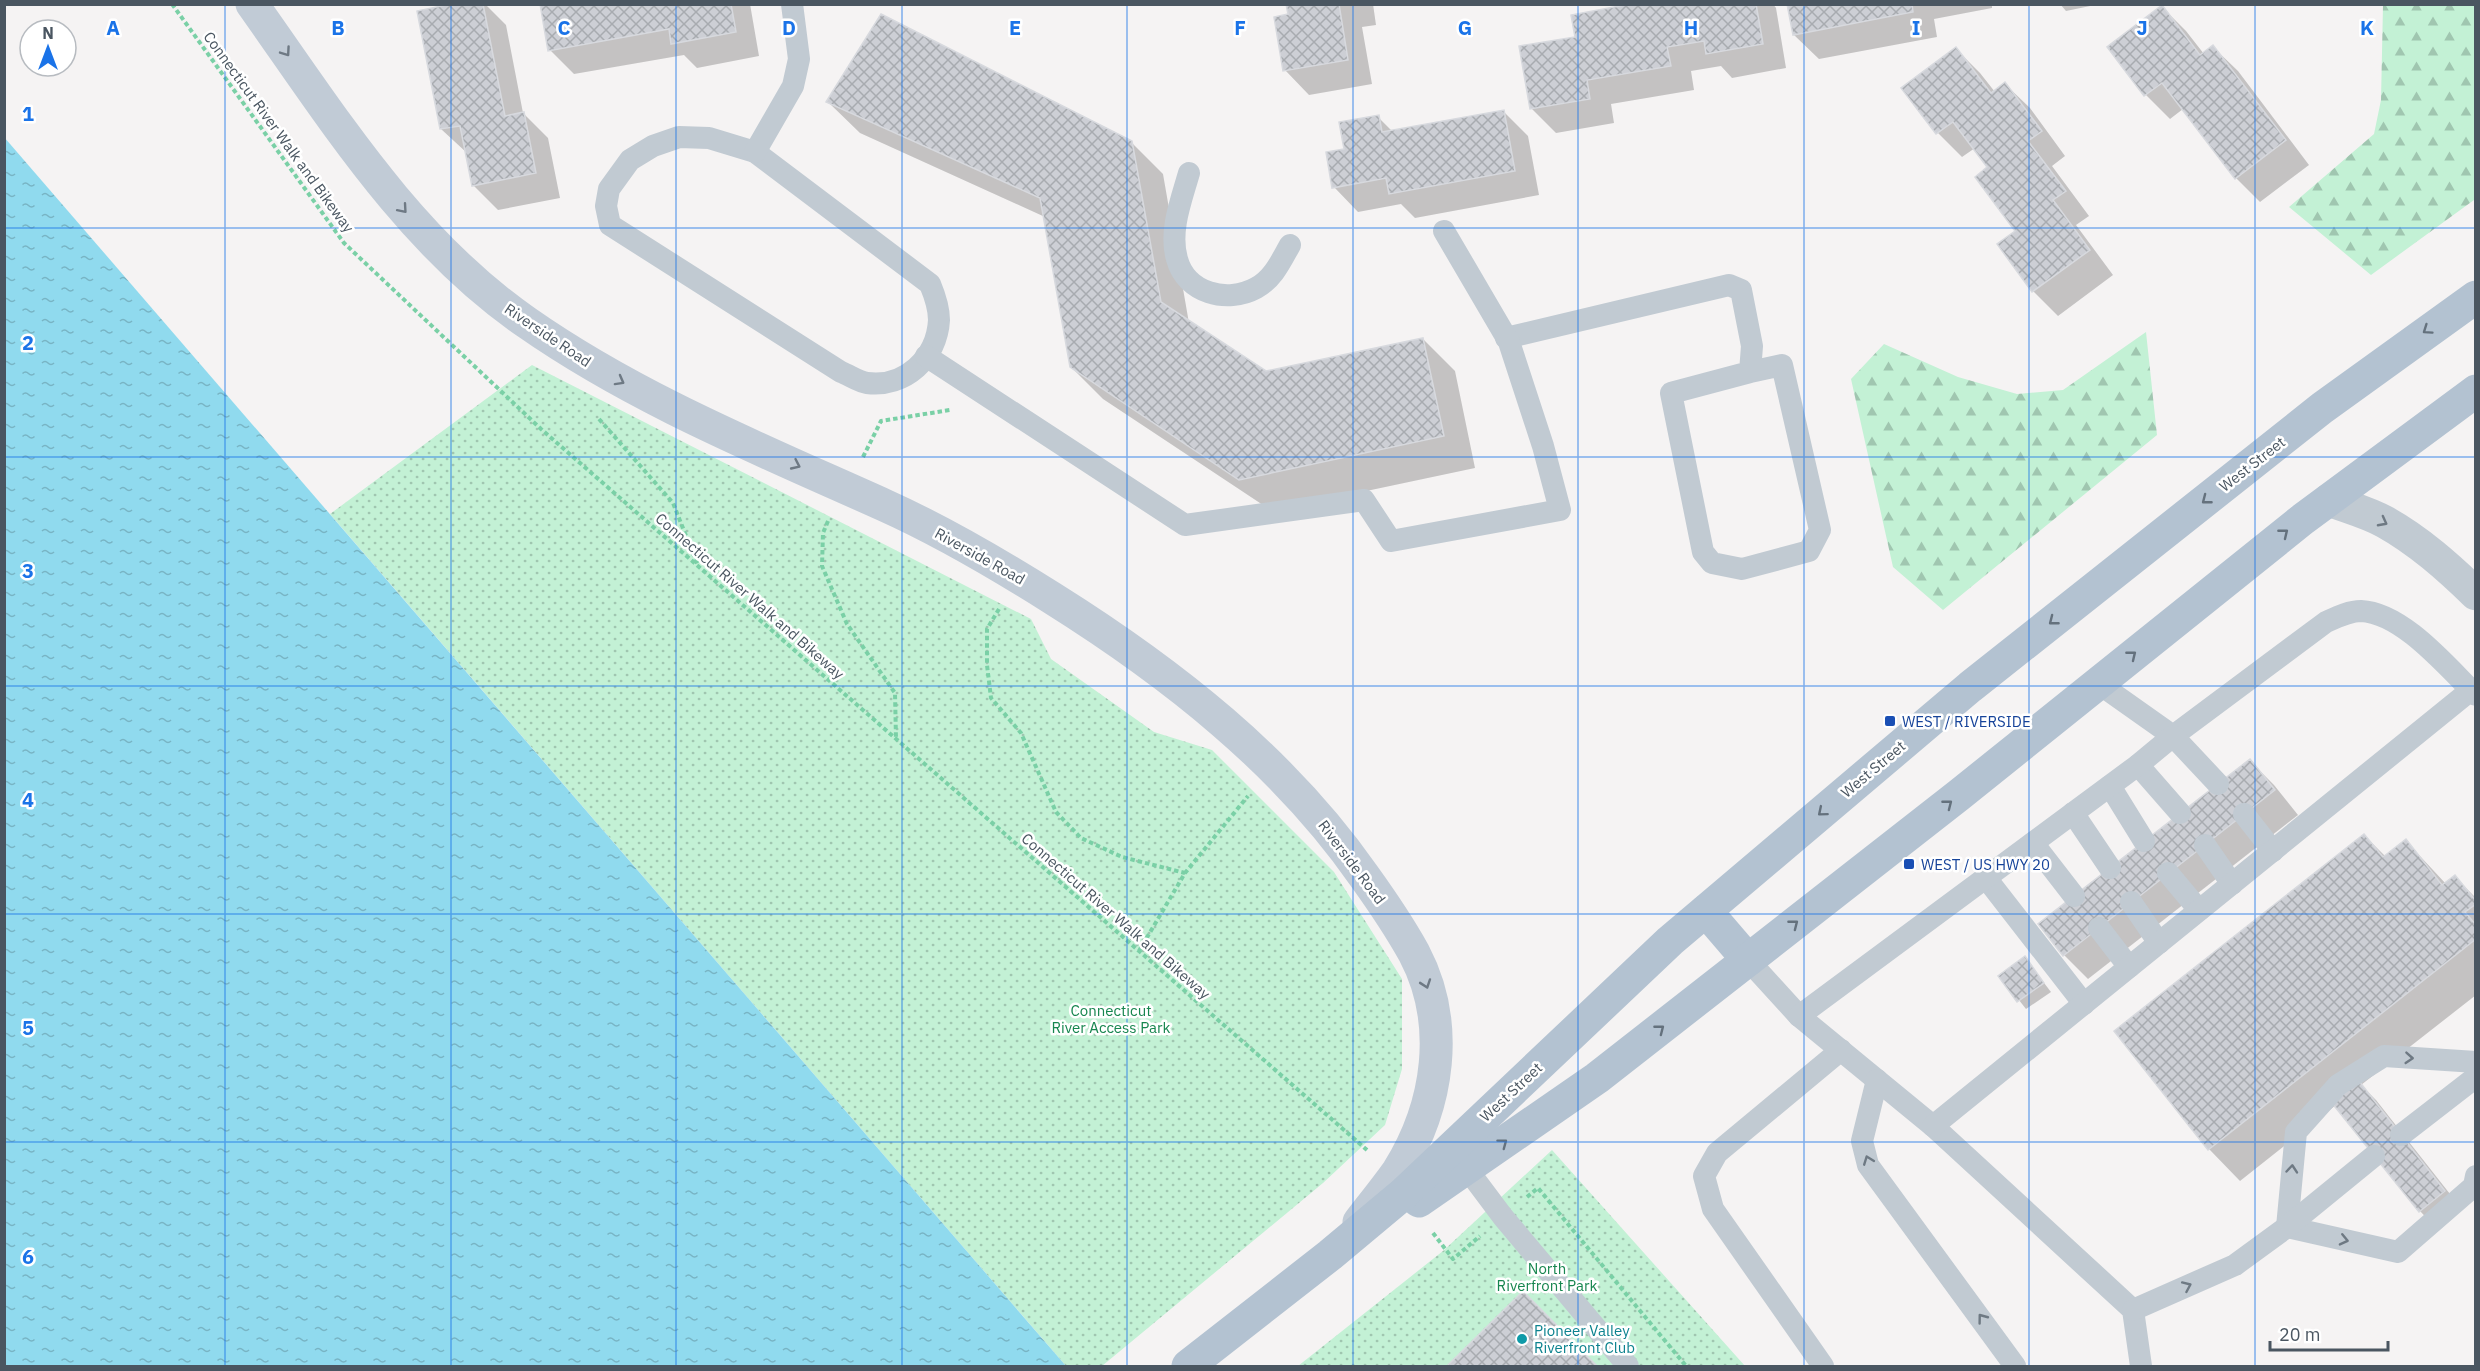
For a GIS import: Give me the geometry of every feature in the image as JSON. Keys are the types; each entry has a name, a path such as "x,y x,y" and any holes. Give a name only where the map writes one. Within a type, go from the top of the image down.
{"main road":[{"name":"West Street","path":"1188,1366 1330,1255 1403,1194 1670,941 1970,687 2322,408 2475,297"},
{"name":"West Street","path":"1330,1255 1412,1206 1597,1078 1959,795 2328,500 2475,391"},
{"path":"1706,911 1748,960"}],"street":[{"name":"Riverside Road","path":"252,4 343,131 396,200 444,254 519,317 586,363 632,388 846,490 884,505 961,544 1024,580 1136,654 1188,694 1274,769 1313,812 1352,858 1416,956 1432,1004 1437,1048 1436,1070 1426,1112 1400,1167 1330,1255"},
{"path":"2328,500 2366,513 2400,532 2431,554 2475,594"}],"lane":[{"path":"755,152 793,86 799,59 792,4"},
{"path":"679,137 709,138 755,152 930,284 937,302 939,321 933,346 918,368 898,381 866,383 841,372 610,225 606,206 609,189 630,160 653,146 679,137"},
{"path":"1189,174 1174,237 1177,261 1190,283 1211,294 1231,295 1256,288 1277,269 1290,245"},
{"path":"926,356 1185,525 1364,500 1391,541 1560,510 1543,446 1506,338 1443,231"},
{"path":"1506,338 1729,285 1741,290 1752,346 1750,372"},
{"path":"1782,365 1820,530 1809,551 1742,569 1712,563 1703,552 1671,393 1750,372 1782,365"},
{"path":"1799,1016 2110,786 2326,622 2342,615 2362,611 2390,619 2418,639 2473,692 1932,1126"},
{"path":"2098,683 2173,736 2218,784"},
{"path":"2138,765 2180,813"},
{"path":"2110,786 2144,841"},
{"path":"2073,813 2110,868"},
{"path":"2244,814 2273,851"},
{"path":"2033,843 2074,896"},
{"path":"2205,845 2232,884"},
{"path":"2168,873 2199,910"},
{"path":"1986,878 2084,1004"},
{"path":"2131,902 2159,943"},
{"path":"2099,927 2129,967"},
{"path":"1748,960 1799,1016 1932,1126 2133,1310 2140,1366"},
{"path":"1823,1366 1713,1209 1704,1176 1717,1153 1841,1050"},
{"path":"2287,1227 2296,1132 2338,1085 2384,1056 2475,1062"},
{"path":"2402,1135 2475,1077"},
{"path":"1877,1080 1862,1141 1868,1165 2015,1366"},
{"path":"2133,1310 2235,1265 2287,1227 2374,1156"},
{"path":"1467,1169 1503,1217 1628,1366"},
{"path":"2287,1227 2398,1252 2474,1186 2475,1176"}],"path":[{"name":"Connecticut River Walk and Bikeway","path":"172,4 344,243 541,429 1370,1152"},
{"path":"861,461 881,421 958,408 972,387"},
{"path":"599,419 673,504 699,567"},
{"path":"834,513 823,533 822,566 847,624 895,693 896,740"},
{"path":"999,609 987,629 987,665 991,698 1021,733 1056,812 1081,838 1122,857 1185,873"},
{"path":"1138,951 1185,873 1255,789"}],"green space":[{"path":"2383,5 2475,5 2474,200 2371,275 2289,207 2374,134 2381,100"},
{"path":"2146,332 2157,435 1943,610 1893,567 1851,379 1884,344 1958,377 2017,394 2063,390"},
{"name":"Connecticut River Access Park","path":"532,365 1031,619 1051,659 1154,732 1212,750 1334,872 1402,979 1402,1069 1385,1125 1323,1183 1102,1366 1066,1366 330,514"},
{"name":"North Riverfront Park","path":"1552,1150 1745,1366 1298,1366 1443,1251"}],"water":[{"path":"4,137 1066,1366 5,1366"}],"building":[{"path":"451,4 483,4 505,116 524,112 536,173 472,186 460,126 440,129 417,11"},
{"path":"540,4 731,4 736,32 671,44 669,29 548,51"},
{"path":"1286,4 1339,4 1348,60 1283,71 1274,17 1288,14"},
{"path":"1630,4 1756,4 1763,44 1706,54 1704,41 1667,47 1671,66 1587,80 1590,99 1530,109 1519,46 1575,37 1571,15"},
{"path":"1787,4 1912,4 1913,12 1793,35"},
{"path":"2162,5 2200,55 2213,45 2286,140 2235,179 2162,83 2144,96 2107,47"},
{"path":"881,14 1132,141 1161,302 1266,371 1423,338 1444,436 1239,480 1070,367 1040,198 826,102"},
{"path":"1956,47 1991,93 2005,82 2042,131 2028,141 2066,191 2053,200 2090,250 2032,292 1997,244 2015,231 1975,177 1987,167 1953,122 1936,134 1901,88"},
{"path":"1504,110 1515,171 1389,194 1386,178 1332,188 1326,152 1344,149 1339,122 1379,115 1382,132"},
{"path":"2250,759 2275,790 2063,956 2038,924"},
{"path":"2364,834 2383,857 2406,839 2442,885 2455,875 2476,901 2476,904 2465,912 2476,925 2476,939 2208,1150 2114,1031"},
{"path":"2025,956 2044,983 2017,1002 1998,976"},
{"path":"2359,1081 2445,1191 2419,1212 2332,1103"},
{"name":"Pioneer Valley Riverfront Club","path":"1523,1291 1597,1366 1447,1366"}],"place":[{"name":"WEST / RIVERSIDE","path":"1890,721"},
{"name":"WEST / US HWY 20","path":"1909,864"},
{"name":"Pioneer Valley Riverfront Club","path":"1522,1339"}]}
